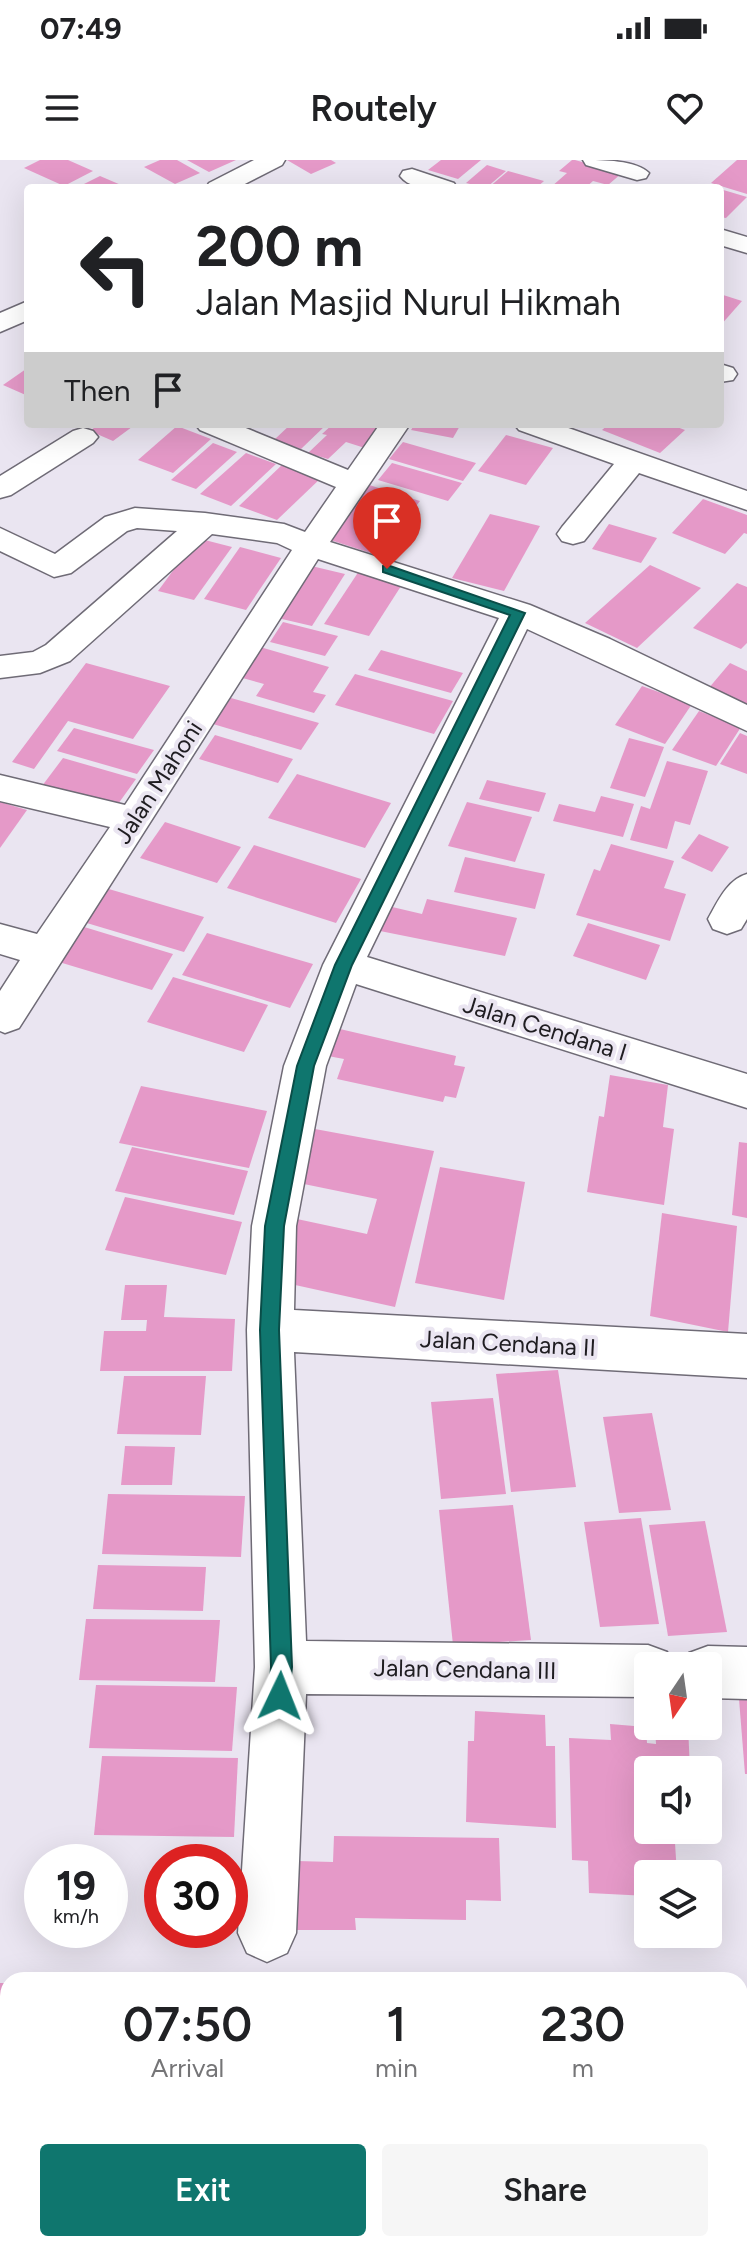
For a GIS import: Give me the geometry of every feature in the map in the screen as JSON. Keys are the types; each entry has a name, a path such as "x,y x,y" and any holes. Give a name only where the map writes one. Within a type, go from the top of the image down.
{"street":[{"path":"226,184 273,160"},
{"path":"595,160 636,174"},
{"path":"412,176 434,184"},
{"path":"724,238 747,245"},
{"path":"0,324 24,311"},
{"path":"220,428 353,483"},
{"name":"Jalan Mahoni","path":"5,1017 44,951 134,820 310,546 392,428"},
{"path":"540,428 747,501"},
{"path":"0,489 83,437"},
{"path":"573,534 633,461"},
{"path":"0,538 54,567 60,566 116,524 135,518 264,529 518,613 598,647 747,719"},
{"path":"0,667 40,662 58,653 205,523"},
{"path":"267,1933 281,1667 270,1330 274,1226 305,1066 343,965 518,613"},
{"path":"0,788 134,820"},
{"path":"0,939 44,951"},
{"name":"Jalan Cendana I","path":"343,965 747,1091"},
{"name":"Jalan Cendana II","path":"270,1330 747,1356"},
{"name":"Jalan Cendana III","path":"281,1667 634,1671"},
{"path":"722,1672 747,1673"}],"building":[{"path":"40,160 68,160 93,171 68,184 60,184 24,168"},
{"path":"160,160 177,160 200,173 175,184 144,167"},
{"path":"187,160 236,160 209,172"},
{"path":"287,160 331,160 336,163 311,174"},
{"path":"441,160 481,160 458,179 428,170"},
{"path":"575,160 622,173 609,184 593,181 590,184 554,184 567,173 559,171"},
{"path":"737,160 747,160 747,194 724,187 724,184 711,183"},
{"path":"487,165 506,171 491,184 466,183"},
{"path":"508,171 544,181 541,184 493,184"},
{"path":"100,176 119,184 84,184"},
{"path":"724,190 747,197 726,218"},
{"path":"724,295 742,301 724,321"},
{"path":"24,370 24,394 3,385"},
{"path":"94,428 131,428 113,441 90,431"},
{"path":"175,428 211,439 173,473 138,460"},
{"path":"287,428 323,428 301,449 274,440"},
{"path":"329,428 381,428 368,449 346,442 328,459 308,453 327,435 322,434"},
{"path":"412,428 459,428 453,438 411,430"},
{"path":"680,428 685,430 660,453 602,430"},
{"path":"506,435 553,448 526,485 478,471"},
{"path":"403,442 476,463 463,481 389,459"},
{"path":"213,443 237,452 196,489 171,480"},
{"path":"246,453 276,464 231,506 200,494"},
{"path":"284,463 322,477 277,520 239,506"},
{"path":"392,463 462,483 448,501 378,480"},
{"path":"366,484 420,501 377,555 321,537"},
{"path":"703,499 747,515 747,534 744,533 725,554 672,533"},
{"path":"490,514 540,526 504,591 452,578"},
{"path":"609,524 657,538 641,563 592,549"},
{"path":"197,538 232,547 194,600 158,591"},
{"path":"240,547 281,558 246,610 204,599"},
{"path":"303,564 345,574 312,626 269,616"},
{"path":"650,565 701,588 637,648 585,623"},
{"path":"359,571 403,583 369,636 324,624"},
{"path":"737,583 747,587 747,643 741,649 693,628"},
{"path":"283,622 338,636 325,656 270,642"},
{"path":"253,645 329,667 313,692 326,695 314,713 256,696 264,684 232,675"},
{"path":"381,650 463,673 451,693 368,670"},
{"path":"86,663 170,686 133,739 68,721 34,769 12,762"},
{"path":"730,663 747,671 747,706 708,689"},
{"path":"355,674 453,701 434,734 335,705"},
{"path":"642,686 692,704 665,744 615,725"},
{"path":"231,698 319,723 301,750 213,724"},
{"path":"699,711 741,727 716,766 672,750"},
{"path":"74,728 154,750 137,774 57,751"},
{"path":"740,733 747,736 747,774 720,764"},
{"path":"215,735 293,759 278,783 199,759"},
{"path":"629,738 664,747 645,797 610,788"},
{"path":"63,758 136,779 113,811 39,790"},
{"path":"667,761 708,771 690,825 675,821 667,849 630,840 641,806 650,809"},
{"path":"297,774 391,803 365,848 268,818"},
{"path":"487,780 546,793 539,812 479,799"},
{"path":"601,796 634,804 623,837 553,821 559,804 595,812"},
{"path":"0,802 27,810 0,848"},
{"path":"467,802 532,817 515,862 448,846"},
{"path":"165,822 241,847 217,883 140,858"},
{"path":"699,834 729,847 712,872 681,858"},
{"path":"611,844 674,861 664,888 686,894 670,941 576,915 594,869 600,871"},
{"path":"254,845 361,879 336,923 227,888"},
{"path":"465,857 545,874 535,909 454,892"},
{"path":"102,887 204,917 184,952 80,921"},
{"path":"427,899 517,918 505,956 380,931 388,906 422,914"},
{"path":"71,923 173,954 152,990 49,959"},
{"path":"588,923 660,945 646,980 573,956"},
{"path":"207,933 313,964 290,1008 182,975"},
{"path":"173,977 268,1005 244,1052 147,1022"},
{"path":"327,1026 456,1056 454,1065 465,1067 456,1098 445,1096 443,1102 337,1079 344,1059 317,1054"},
{"path":"610,1075 668,1085 663,1127 674,1129 664,1205 587,1192 599,1116 604,1117"},
{"path":"141,1086 267,1111 249,1168 119,1143"},
{"path":"315,1129 434,1151 395,1307 277,1281 297,1219 367,1234 377,1199 299,1183"},
{"path":"739,1142 747,1143 747,1218 732,1215"},
{"path":"132,1147 248,1171 234,1215 115,1191"},
{"path":"440,1167 525,1182 504,1300 415,1283"},
{"path":"125,1197 242,1222 226,1275 105,1250"},
{"path":"662,1213 737,1226 728,1332 650,1316"},
{"path":"125,1285 167,1285 164,1317 235,1319 232,1371 100,1371 104,1331 146,1331 147,1320 121,1320"},
{"path":"558,1370 576,1487 511,1492 496,1374"},
{"path":"124,1376 206,1376 201,1435 117,1434"},
{"path":"493,1398 506,1494 441,1499 431,1402"},
{"path":"652,1413 671,1510 619,1513 603,1417"},
{"path":"125,1446 175,1447 172,1485 121,1485"},
{"path":"108,1494 245,1496 241,1557 102,1554"},
{"path":"513,1505 531,1640 453,1645 439,1510"},
{"path":"641,1518 659,1624 600,1627 584,1522"},
{"path":"705,1521 727,1632 668,1636 649,1525"},
{"path":"98,1565 206,1567 203,1611 93,1609"},
{"path":"86,1619 220,1620 215,1682 79,1680"},
{"path":"96,1685 237,1687 232,1751 89,1748"},
{"path":"739,1699 747,1700 747,1774 745,1774"},
{"path":"475,1711 545,1715 546,1746 555,1746 556,1828 466,1822 468,1741 474,1741"},
{"path":"610,1724 634,1726 634,1740 647,1740 647,1743 689,1740 689,1756 634,1756 634,1844 675,1844 676,1860 634,1860 634,1895 589,1893 588,1861 572,1860 569,1738 611,1740"},
{"path":"102,1756 238,1758 234,1837 94,1835"},
{"path":"334,1836 499,1838 501,1901 466,1900 466,1920 355,1918 356,1930 295,1930 297,1861 333,1862"}],"route":[{"path":"280,1696 270,1330 274,1226 305,1066 343,965 518,613 387,569"}]}
